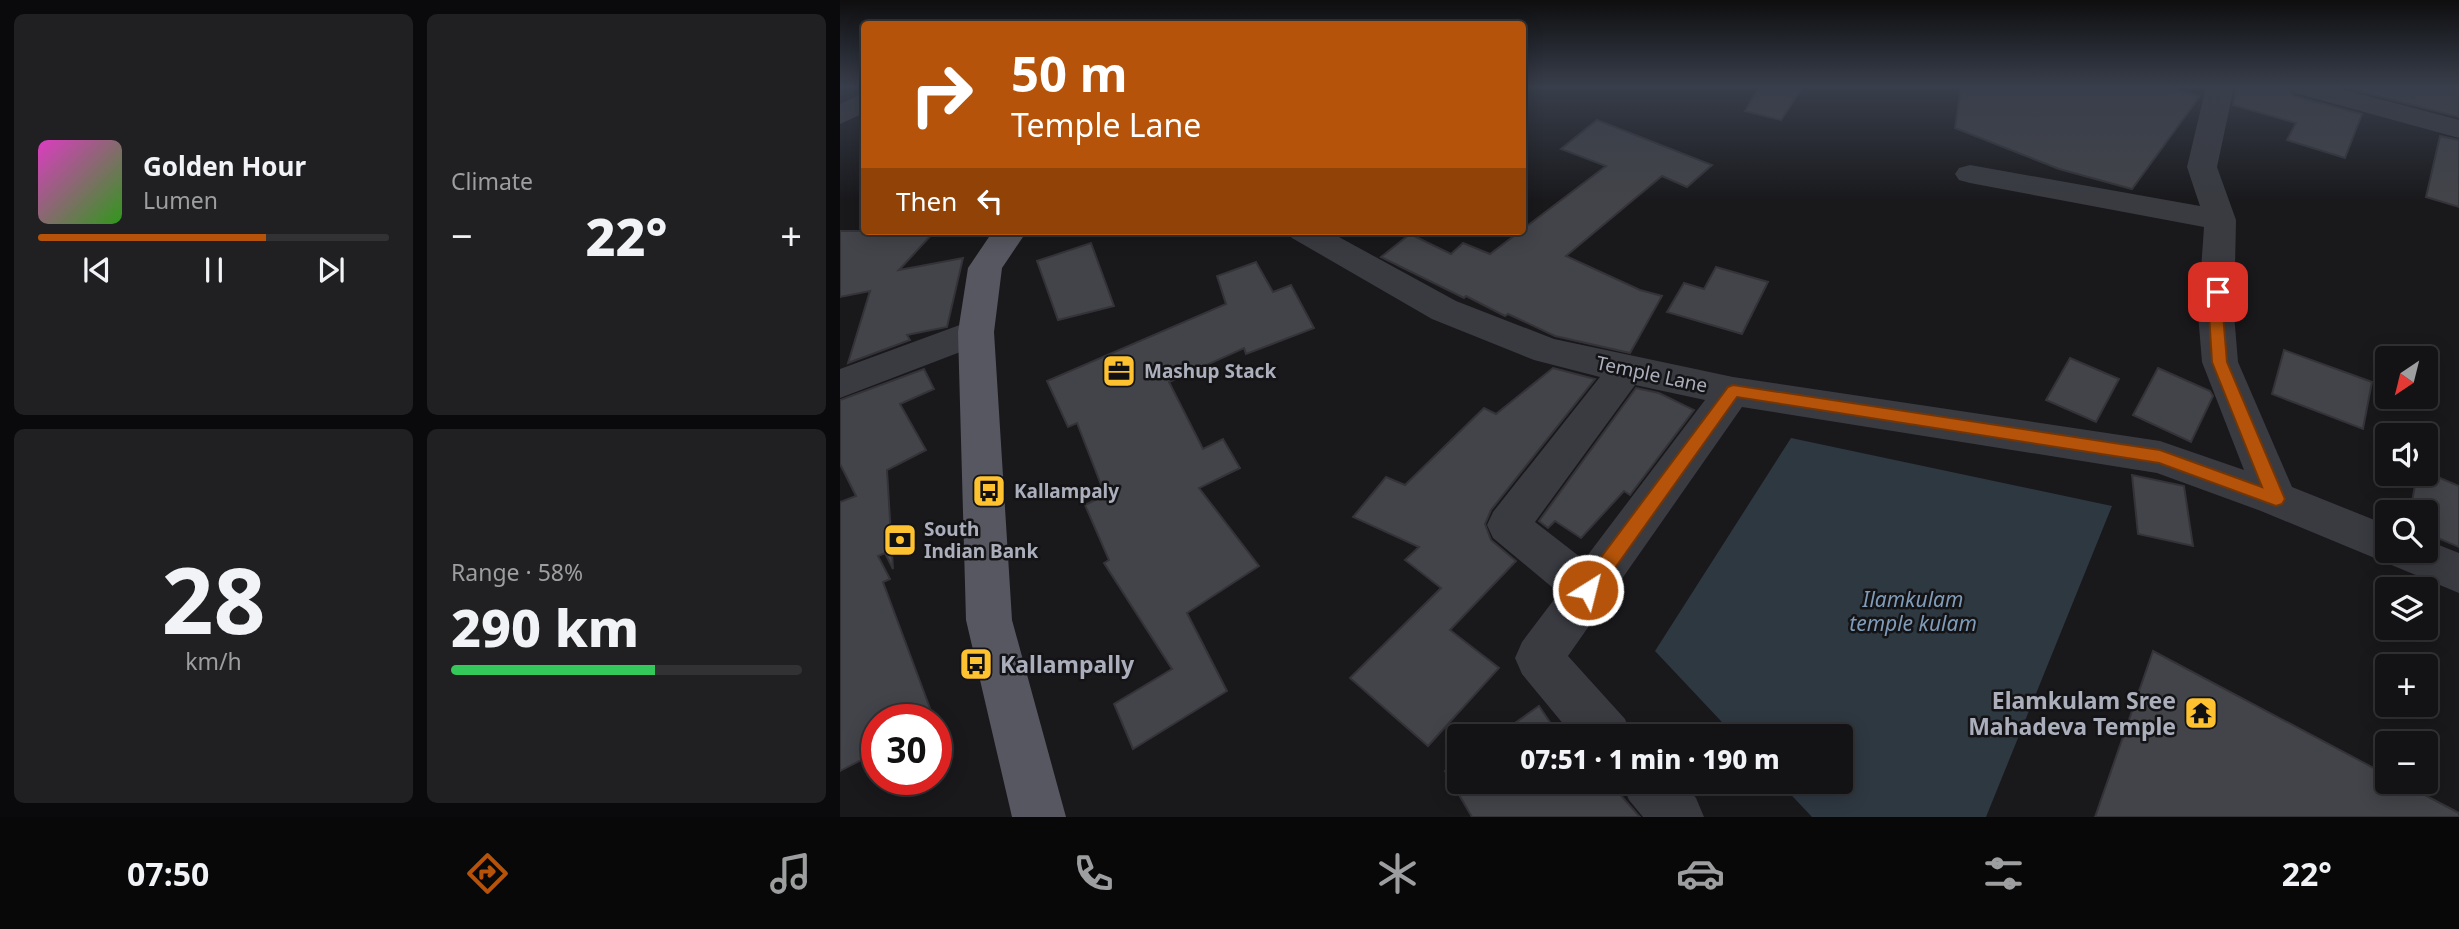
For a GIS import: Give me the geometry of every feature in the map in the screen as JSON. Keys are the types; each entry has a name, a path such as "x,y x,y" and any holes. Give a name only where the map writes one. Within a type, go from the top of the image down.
{"main road":[{"path":"1008,235 985,268 976,332 989,620 1040,817"}],"street":[{"path":"2211,125 2202,167 2220,220 2216,314 2220,362 2276,499"},
{"path":"1970,174 2220,220"},
{"name":"Temple Lane","path":"1327,237 1444,310 1547,351 1733,391 2160,457 2276,499 2375,539"},
{"path":"840,384 976,332"},
{"path":"1588,590 1508,525 1626,370"},
{"path":"1597,724 1539,658 1733,391"},
{"path":"2434,563 2459,573"},
{"path":"1657,794 1677,817"}],"water":[{"name":"Ilamkulam temple kulam","path":"1791,438 2112,506 1986,817 1812,817 1790,794 1853,794 1853,724 1724,724 1655,651"}],"building":[{"path":"1591,125 1610,125 1712,165 1687,187 1662,176 1566,256 1640,290 1662,296 1630,353 1555,336 1508,314 1505,316 1466,296 1464,298 1381,257 1409,235 1451,254 1463,243 1490,254 1515,235 1526,235 1526,227 1606,166 1561,149"},
{"path":"1955,125 2179,125 2132,189 2059,169 1955,128"},
{"path":"2295,125 2358,125 2345,158 2287,140"},
{"path":"2440,136 2459,140 2459,207 2426,197"},
{"path":"840,231 861,231 861,235 931,235 899,270 963,258 947,327 907,335 910,340 848,363 870,291 840,297"},
{"path":"1091,243 1114,306 1058,320 1037,261"},
{"path":"1256,262 1273,292 1291,285 1314,328 1246,354 1244,348 1169,382 1203,449 1223,439 1240,468 1199,488 1259,566 1187,613 1227,691 1133,749 1114,704 1172,669 1104,563 1109,560 1085,505 1105,495 1077,423 1068,427 1047,381 1226,304 1217,276"},
{"path":"1716,267 1768,282 1742,334 1667,312 1684,283 1704,289"},
{"path":"2284,350 2372,382 2363,429 2272,394"},
{"path":"2070,358 2119,379 2096,422 2046,400"},
{"path":"1553,368 1595,379 1491,510 1485,524 1491,540 1516,561 1450,630 1499,668 1428,746 1350,678 1441,588 1405,560 1419,547 1353,517 1386,477 1405,485 1484,408 1496,414"},
{"path":"2158,368 2210,391 2213,396 2191,442 2133,415"},
{"path":"924,369 934,389 900,404 926,450 887,470 893,569 885,553 878,556 890,579 883,582 928,704 861,704 861,760 840,771 840,502 856,496 840,464 840,400"},
{"path":"1636,388 1659,393 1694,410 1630,495 1624,491 1581,538 1555,521 1548,528 1539,521"},
{"path":"2132,475 2184,486 2193,546 2138,534"},
{"path":"2438,477 2459,486 2459,547 2438,538 2438,500 2412,500 2415,486 2438,486"},
{"name":"Elamkulam Sree Mahadeva Temple","path":"2153,651 2375,769 2375,794 2423,794 2459,813 2459,817 2095,817"},
{"path":"1539,706 1551,724 1513,724"},
{"path":"1458,794 1620,794 1640,817 1472,817"}],"place":[{"name":"Mashup Stack","path":"1119,371"},
{"name":"Kallampaly","path":"989,491"},
{"name":"South Indian Bank","path":"900,540"},
{"name":"Kallampally","path":"976,664"},
{"name":"Elamkulam Sree Mahadeva Temple","path":"2201,713"}],"route":[{"path":"1588,590 1733,391 2160,457 2276,499 2220,362 2216,314 2218,292"}]}
